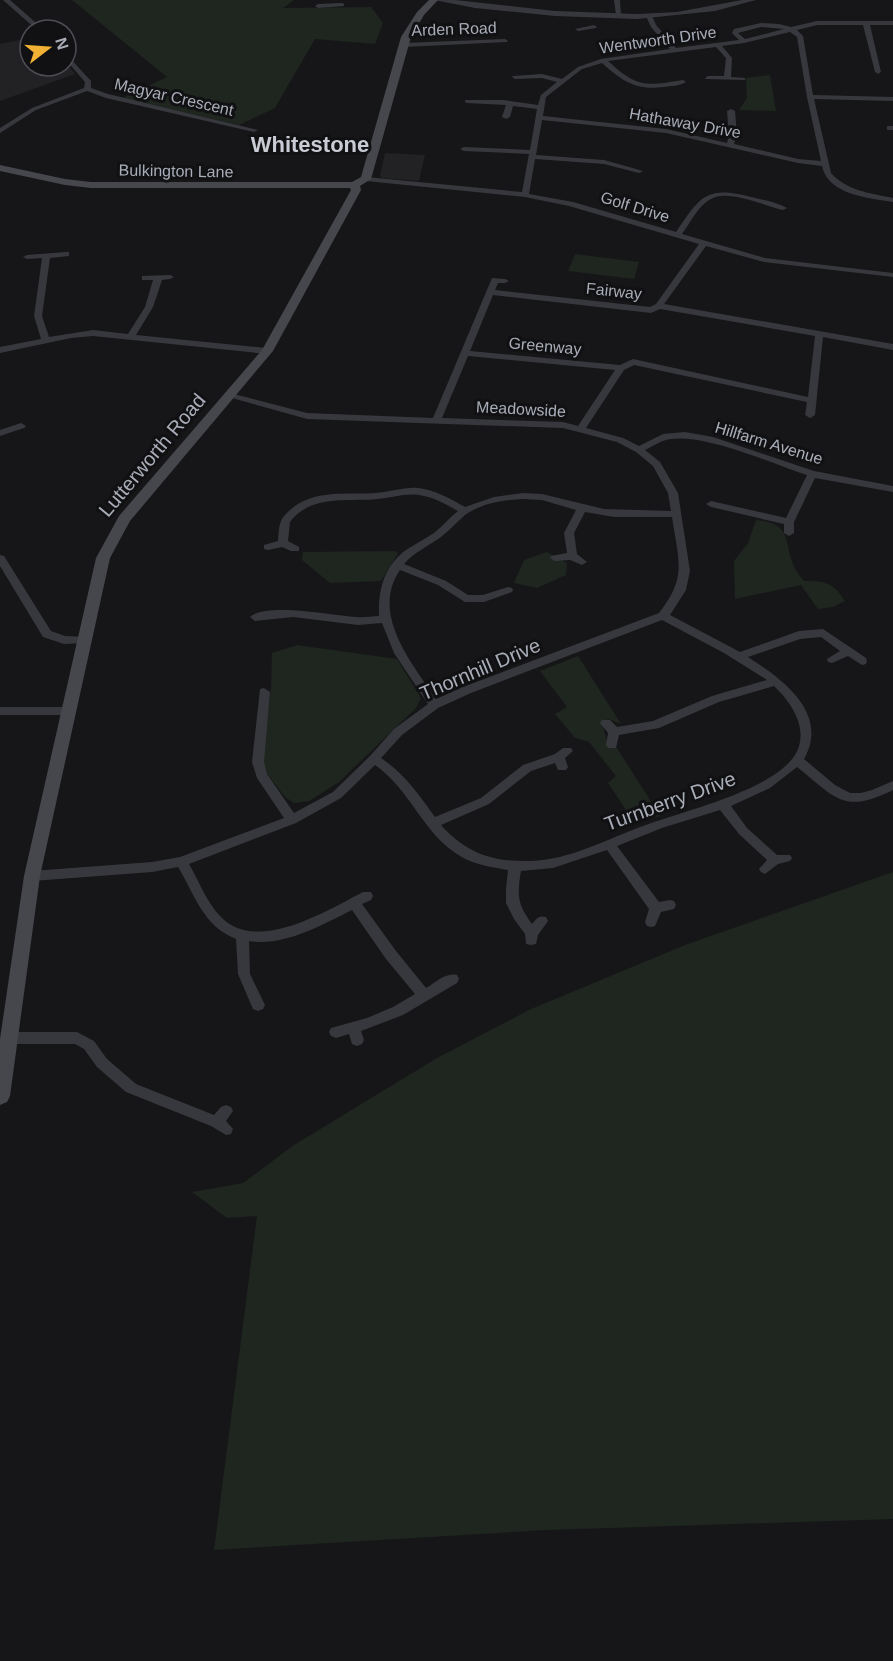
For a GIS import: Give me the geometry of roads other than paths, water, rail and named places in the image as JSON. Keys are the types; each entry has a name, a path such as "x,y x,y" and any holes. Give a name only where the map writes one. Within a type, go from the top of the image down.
{"main road":[{"name":"Lutterworth Road","path":"0,1096 32,876 103,558 110,541 124,519 267,351 332,238 360,182 404,45 416,21 436,0"},
{"name":"Bulkington Lane","path":"0,168 65,182 90,184 360,182"}],"street":[{"path":"6,0 27,18"},
{"path":"436,0 518,11 649,16 700,11 752,0"},
{"path":"617,0 619,15"},
{"path":"318,6 331,3 342,5"},
{"path":"583,14 581,29 594,27"},
{"path":"649,16 653,26 675,50"},
{"name":"Wentworth Drive","path":"525,195 543,96 580,68 603,60 744,41 817,23 893,23"},
{"path":"866,23 878,72"},
{"name":"Wentworth Drive","path":"744,41 735,33 736,30 771,26 790,29"},
{"path":"790,29 800,36 810,97 825,164 831,180 855,192 893,200"},
{"name":"Arden Road","path":"404,45 506,41"},
{"path":"718,45 729,58 727,78"},
{"path":"603,60 634,85 668,87 682,82"},
{"name":"Magyar Crescent","path":"78,70 88,82 87,88"},
{"path":"514,77 542,76 563,81"},
{"path":"708,78 743,79"},
{"name":"Magyar Crescent","path":"0,131 34,109 87,88 106,96 254,130"},
{"path":"810,97 893,99"},
{"path":"467,101 541,108"},
{"path":"506,117 510,104"},
{"path":"730,144 733,135 731,111"},
{"name":"Hathaway Drive","path":"539,118 641,127 730,144 798,161 825,164"},
{"path":"464,149 604,162 642,172"},
{"name":"Golf Drive","path":"360,182 525,195 570,204 764,260 893,275"},
{"path":"676,236 703,202 715,195 729,194 773,202 783,208"},
{"name":"Fairway","path":"490,292 645,310 659,306 704,244"},
{"path":"27,257 66,254"},
{"path":"46,256 38,316 46,340"},
{"path":"145,278 170,278"},
{"path":"131,336 149,307 158,278"},
{"path":"438,420 495,280 505,281"},
{"path":"659,306 819,336 893,347"},
{"path":"0,350 83,333 267,351"},
{"path":"810,415 819,336"},
{"name":"Greenway","path":"466,353 621,368"},
{"path":"621,368 628,363 638,362 811,400"},
{"name":"Meadowside","path":"230,396 307,416 562,425 581,429 621,368"},
{"path":"0,433 21,426"},
{"path":"581,429 620,440 639,450 657,464 673,493 685,571 679,595 663,616 737,657 774,681 794,700 805,725 805,743 798,760 825,786 840,797 861,798 893,785"},
{"name":"Hillfarm Avenue","path":"639,450 666,436 685,435 710,439 812,474 893,489"},
{"path":"711,504 722,510 789,527 812,474"},
{"path":"283,543 285,522 288,517 305,504 326,497 375,496 416,491 436,495 465,511"},
{"path":"434,705 391,637 384,619 384,586 403,558 438,535 465,511 490,501 526,496 559,500 607,513 676,514"},
{"path":"572,556 569,533 582,508"},
{"path":"268,547 283,543 295,549"},
{"path":"555,558 572,556 582,562"},
{"path":"0,558 47,634 64,639 83,640"},
{"path":"398,565 442,583 465,598 484,598 508,590"},
{"path":"489,584 497,594"},
{"path":"255,617 268,620 293,613 358,621 384,619"},
{"name":"Thornhill Drive","path":"32,876 152,867 181,862 292,820 337,795 398,732 434,705 467,690 663,616"},
{"path":"737,657 807,633 828,635 862,661"},
{"path":"832,659 849,651"},
{"path":"612,745 610,728 655,725 716,699 774,681"},
{"path":"264,692 258,762 261,775 292,820"},
{"path":"0,711 67,711"},
{"path":"433,823 485,801 526,768 562,758"},
{"name":"Turnberry Drive","path":"374,759 401,778 439,834 452,846 488,862 515,867 556,864 656,826 723,805 761,787 798,760"},
{"path":"723,805 743,831 780,859 765,869"},
{"path":"609,844 656,908"},
{"path":"181,862 219,924 242,937 267,938 286,933 368,896"},
{"path":"515,867 512,907 531,937 543,921"},
{"path":"354,903 391,955 423,994"},
{"path":"656,908 670,905"},
{"path":"651,922 656,908"},
{"path":"242,937 244,974 258,1005"},
{"path":"336,1032 355,1034 452,979"},
{"path":"10,1038 77,1038 83,1040 102,1063 131,1088 223,1121"}],"district":[{"name":"Whitestone","path":"310,144"}]}
